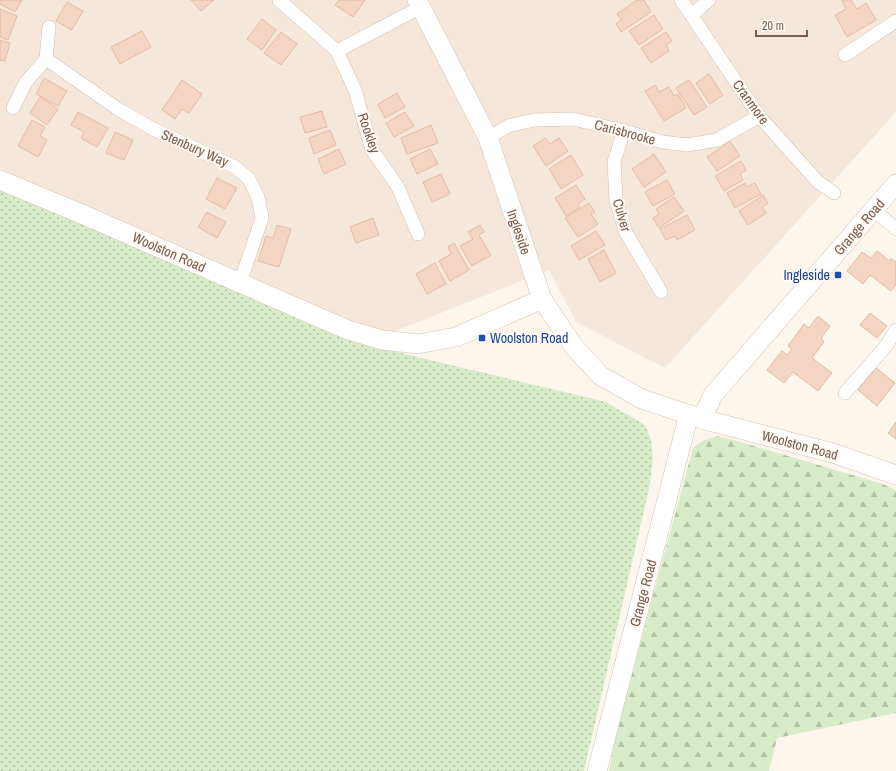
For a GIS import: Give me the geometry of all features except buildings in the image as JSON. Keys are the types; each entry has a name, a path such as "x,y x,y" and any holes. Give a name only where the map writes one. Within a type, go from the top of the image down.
{"street":[{"name":"Rookley","path":"279,0 337,51 356,90 372,150 398,188 418,234"},
{"name":"Cranmore","path":"681,0 759,116 818,182 834,193"},
{"path":"692,15 709,0"},
{"path":"337,51 419,3"},
{"name":"Ingleside","path":"419,3 488,138 542,299 574,347 601,376 642,398 696,417"},
{"path":"845,55 896,22"},
{"path":"13,108 26,82 46,59 49,27"},
{"name":"Stenbury Way","path":"46,59 118,109 153,130 235,167 249,179 258,197 262,218 240,283"},
{"name":"Carisbrooke","path":"488,138 508,126 534,120 573,119 663,142 687,145 717,140 759,116"},
{"name":"Culver","path":"624,131 614,162 616,200 626,232 661,292"},
{"name":"Woolston Road","path":"0,180 348,330 382,340 418,344 456,337 542,299"},
{"name":"Grange Road","path":"597,771 696,417 713,395 896,184"},
{"path":"874,210 896,229"},
{"path":"845,393 886,346 896,330"},
{"name":"Woolston Road","path":"696,417 833,453 896,475"}],"shaded area":[{"path":"0,0 896,0 896,112 665,368 576,322 549,270 363,344 0,183"}],"green space":[{"path":"0,189 363,344 606,402 645,425 651,439 653,459 649,489 584,771 0,771"},
{"path":"717,436 883,484 896,490 896,713 777,738 769,771 609,771 618,725 693,448 704,440"}],"place":[{"name":"Ingleside","path":"838,275"},
{"name":"Woolston Road","path":"482,338"}]}
